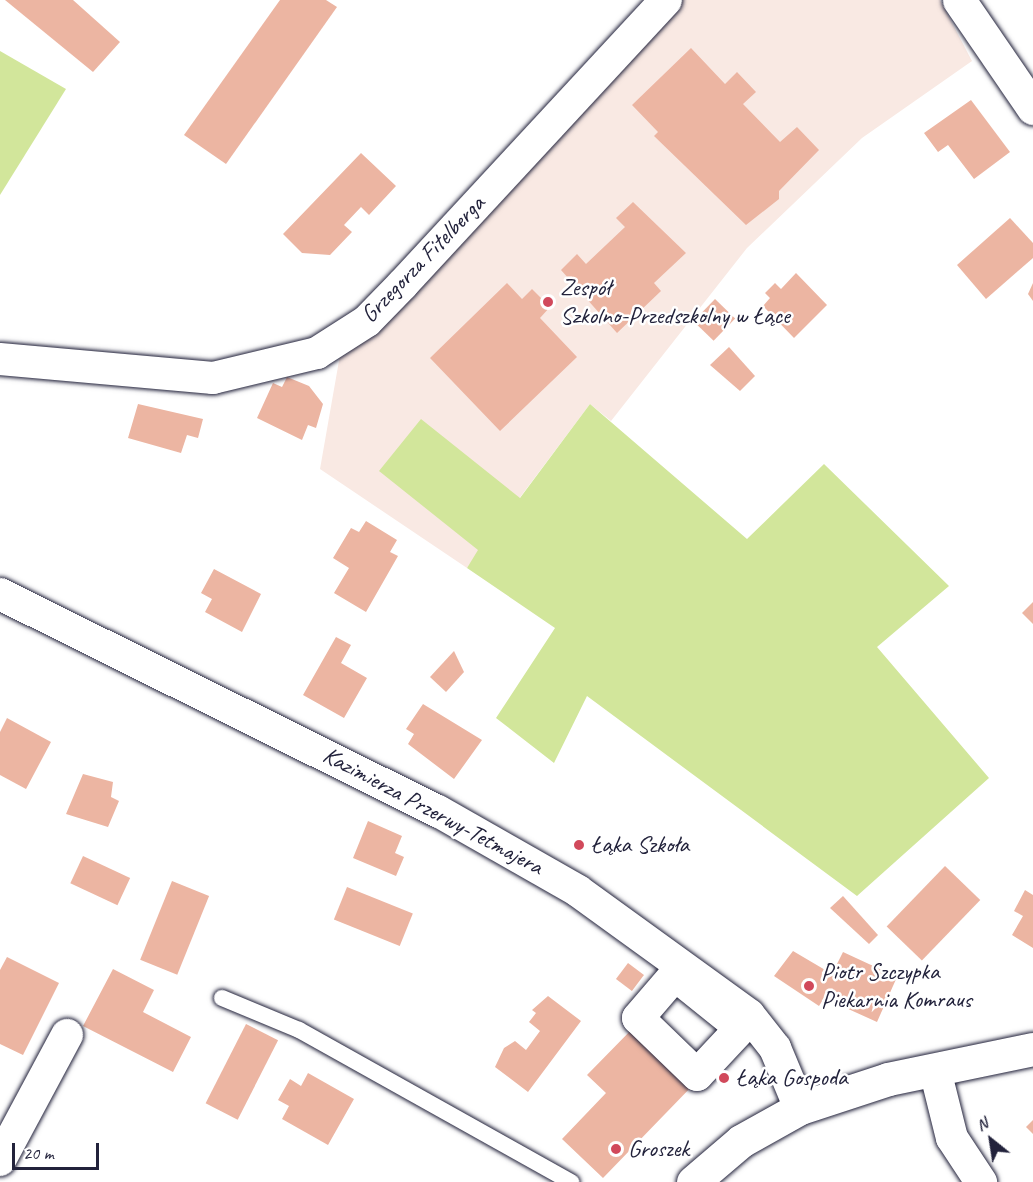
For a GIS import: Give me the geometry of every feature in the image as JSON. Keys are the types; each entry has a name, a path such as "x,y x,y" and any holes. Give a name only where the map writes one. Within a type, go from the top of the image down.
{"main road":[{"path":"960,0 1033,108"},
{"path":"693,1182 741,1141 800,1108 888,1079 1033,1049"}],"street":[{"name":"Grzegorza Fitelberga","path":"0,359 213,378 317,353 367,321 396,292 666,0"},
{"name":"Kazimierza Przerwy-Tetmajera","path":"0,594 438,811 578,891 750,1015 775,1048 800,1108"},
{"path":"0,1160 67,1035"},
{"path":"935,1071 952,1138 981,1182"}],"lane":[{"path":"222,998 299,1030 571,1182"}],"shaded area":[{"name":"Zespół Szkolno-Przedszkolny w Łące","path":"683,0 940,0 972,61 862,138 747,248 611,421 590,404 467,568 320,469 340,355"}],"green space":[{"path":"0,51 66,89 0,195"},
{"path":"590,404 747,539 824,464 949,586 877,647 989,778 857,896 587,696 554,763 496,718 555,628 467,568 478,550 379,471 421,419 520,498"}],"building":[{"path":"5,0 73,0 120,42 93,72"},
{"path":"280,0 326,0 337,7 226,164 184,135"},
{"name":"Zespół Szkolno-Przedszkolny w Łące","path":"691,48 725,84 737,72 756,92 743,104 780,142 797,127 819,150 779,191 779,199 746,225 654,136 658,132 632,105"},
{"path":"971,100 1010,152 974,179 948,145 938,152 924,133"},
{"path":"361,153 396,186 369,215 361,207 344,225 352,232 330,255 302,253 283,234"},
{"path":"633,202 686,253 654,283 661,291 617,333 561,270 577,254 586,264 625,227 616,218"},
{"path":"1010,218 1033,243 1033,258 986,299 957,265"},
{"path":"796,273 827,305 794,338 763,306 770,298 765,293 775,283 781,289"},
{"path":"507,283 522,299 532,289 550,307 540,318 577,357 500,431 430,358"},
{"path":"1033,283 1033,301 1028,294"},
{"path":"715,299 735,318 714,341 693,321"},
{"path":"729,347 755,376 740,391 710,365"},
{"path":"287,377 309,386 323,404 316,428 308,425 302,440 257,418 273,383 282,387"},
{"path":"138,404 203,419 198,438 187,435 181,453 128,438"},
{"path":"366,521 397,540 390,552 398,556 366,612 334,593 349,568 333,558 351,528 359,532"},
{"path":"214,569 261,594 242,632 205,612 212,599 201,593"},
{"path":"1033,602 1033,624 1022,613"},
{"path":"336,637 351,645 341,663 367,678 344,718 303,695"},
{"path":"454,651 464,672 446,692 430,677"},
{"path":"423,704 482,740 454,779 408,744 414,734 406,729"},
{"path":"7,718 51,742 26,789 0,775 0,732"},
{"path":"83,774 113,782 111,797 119,801 108,827 66,814"},
{"path":"368,821 402,836 395,853 404,857 396,876 353,858"},
{"path":"83,856 130,878 117,905 70,883"},
{"path":"945,866 980,900 922,960 887,926"},
{"path":"172,881 209,896 177,975 140,960"},
{"path":"347,887 413,914 400,946 334,919"},
{"path":"1025,890 1033,895 1033,948 1012,935 1023,916 1014,911"},
{"path":"843,896 878,935 869,944 830,908"},
{"path":"793,951 832,974 843,952 897,977 877,1022 824,998 819,1006 774,976"},
{"path":"7,957 59,983 23,1055 0,1044 0,970"},
{"path":"628,963 644,975 632,991 616,979"},
{"path":"113,969 154,990 143,1012 191,1037 173,1072 83,1026"},
{"path":"548,996 581,1021 528,1092 495,1067 504,1048 515,1041 526,1050 540,1031 529,1022 536,1013 532,1010"},
{"path":"246,1024 278,1040 238,1120 206,1103"},
{"path":"636,1025 696,1082 603,1178 562,1139 606,1093 587,1075"},
{"path":"308,1073 354,1099 328,1145 282,1119 289,1106 278,1100 290,1079 301,1086"},
{"path":"1033,1120 1033,1134 1026,1127"}],"place":[{"name":"Zespół Szkolno-Przedszkolny w Łące","path":"548,302"},
{"name":"Łąka Szkoła","path":"579,845"},
{"name":"Piotr Szczypka Piekarnia Komraus","path":"809,986"},
{"name":"Łąka Gospoda","path":"724,1078"},
{"name":"Groszek","path":"616,1149"}]}
